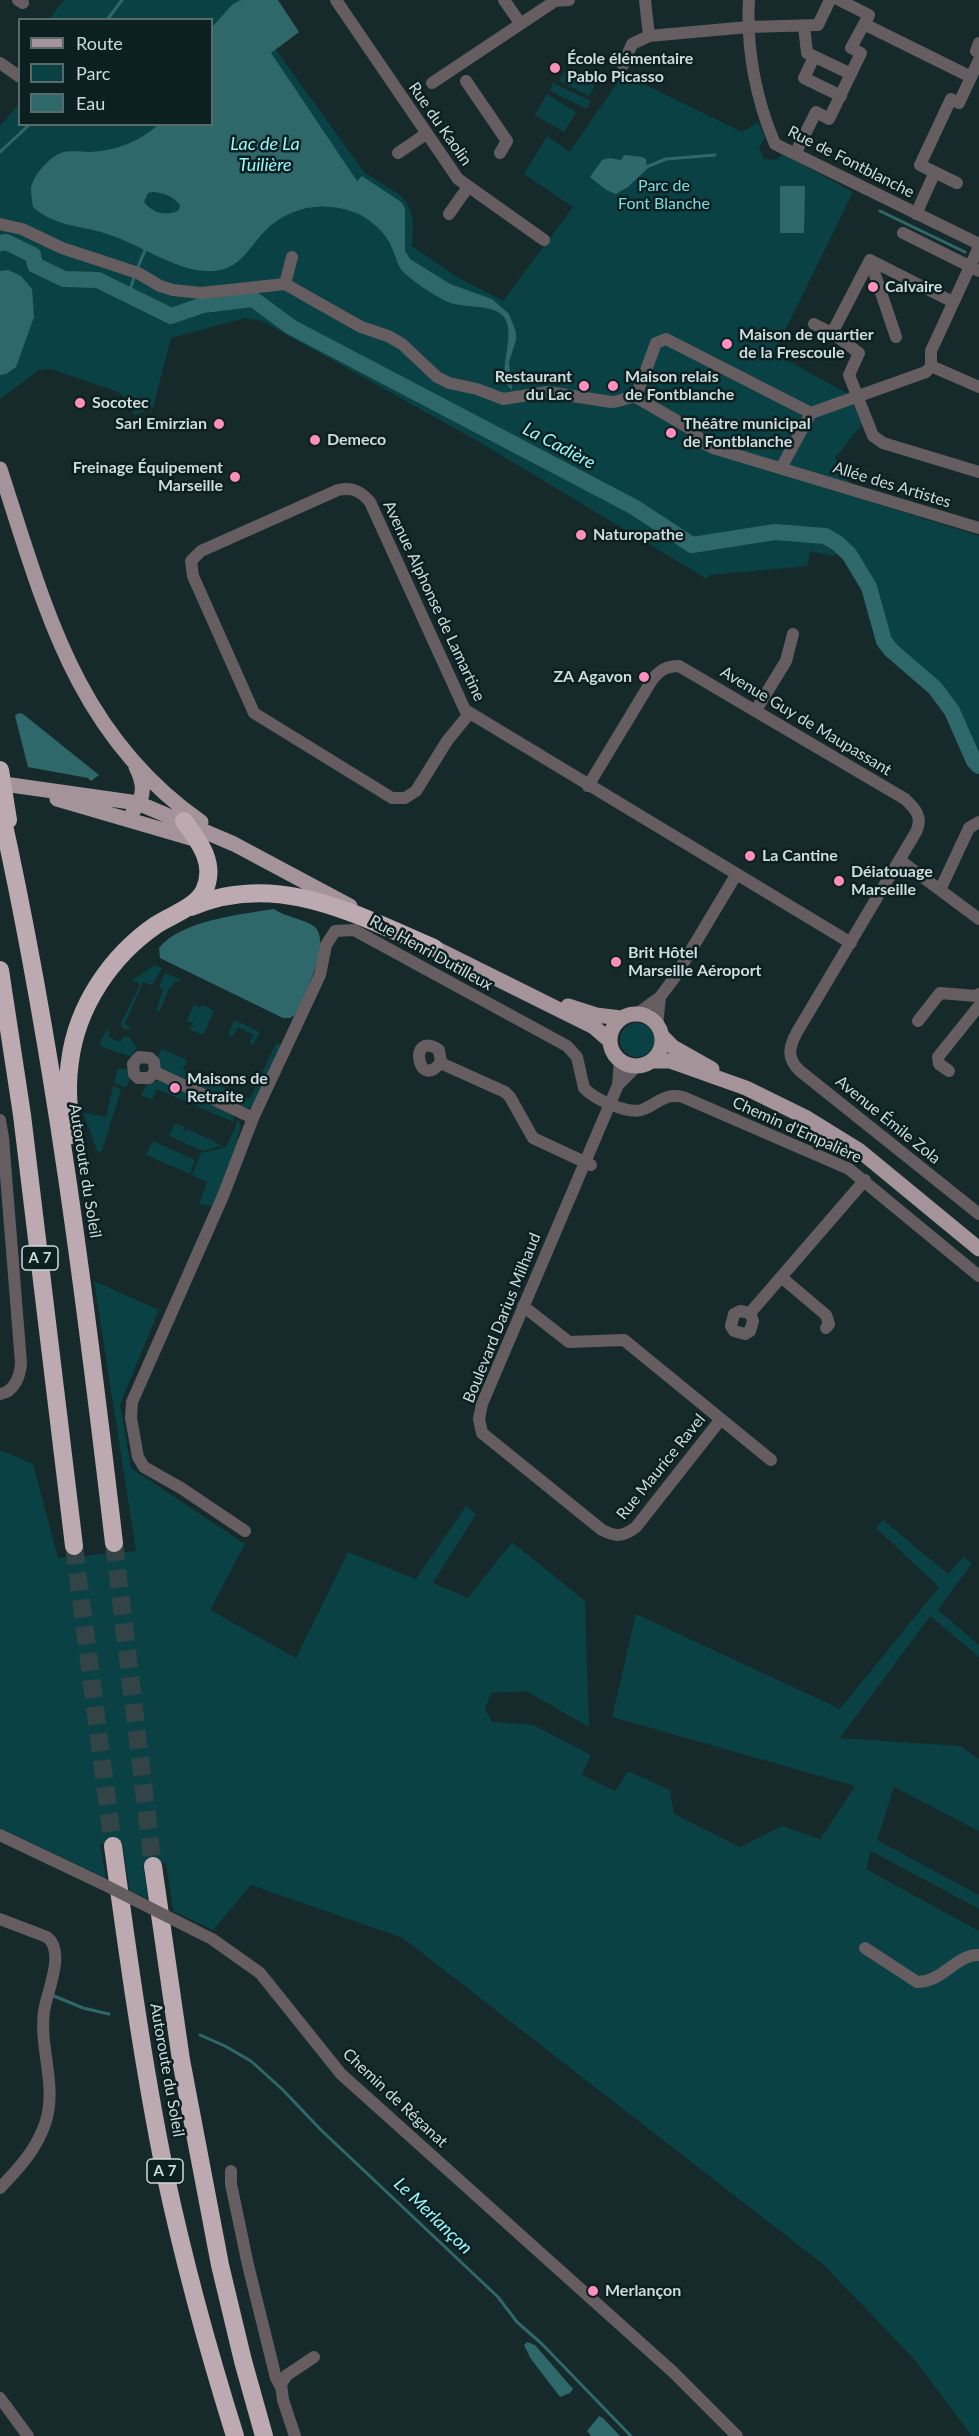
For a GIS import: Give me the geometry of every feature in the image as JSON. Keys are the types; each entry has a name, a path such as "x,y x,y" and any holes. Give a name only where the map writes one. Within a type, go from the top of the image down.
{"highway":[{"path":"0,770 15,875"},
{"name":"Autoroute du Soleil","path":"0,807 15,875 54,1099 86,1310 114,1543"},
{"path":"86,1310 68,1099 70,1061 75,1036 98,985 117,960 156,925 201,896 208,880 208,861 184,820"},
{"path":"179,912 201,903 239,895 263,892 292,895 339,909 434,948"},
{"name":"A 7","path":"0,970 22,1115 74,1546"},
{"name":"Autoroute du Soleil","path":"113,1846 146,2072 166,2174 188,2272 236,2436"},
{"name":"Autoroute du Soleil","path":"153,1866 181,2060 220,2265 264,2436"}],"main road":[{"path":"0,470 44,605 61,648 94,710 134,762 178,804 234,843"},
{"path":"120,817 132,812 141,799 143,786 134,762"},
{"path":"325,894 197,839 11,785 138,803 184,820 234,843 325,894 594,1027 610,1041"},
{"path":"520,989 596,1015 621,1018 638,1013 647,1016 673,1047 746,1088"},
{"path":"621,1018 611,1032 610,1041 611,1048 620,1060 644,1063 670,1061 746,1088 782,1104 853,1146 979,1249"},
{"path":"644,1063 660,1050 660,1031"}],"street":[{"name":"Rue du Kaolin","path":"336,0 458,179 544,240"},
{"path":"504,0 520,23"},
{"path":"432,83 461,74 520,23 555,1 569,0"},
{"path":"645,0 649,36"},
{"name":"Rue de Fontblanche","path":"749,0 748,27 763,115 775,144 979,245"},
{"path":"623,65 632,44 649,36 748,27 818,25 830,0"},
{"path":"795,154 816,112 830,119 861,53 851,48 869,15 839,0"},
{"path":"864,24 971,77"},
{"path":"804,26 807,53 851,74"},
{"path":"979,44 976,51 979,53"},
{"path":"814,57 804,78 841,96"},
{"path":"957,183 920,165 951,99 960,103 979,60"},
{"path":"0,63 18,76"},
{"path":"461,74 507,141 500,153"},
{"path":"398,153 426,134"},
{"path":"916,214 935,172"},
{"path":"449,214 468,187"},
{"path":"0,224 21,229 62,248 138,273 160,286 173,290 201,292 285,284 361,327 388,336 402,344 436,378 503,399 548,392 611,402 618,402 629,396 636,397 656,343 666,339 811,413"},
{"path":"903,233 974,268"},
{"path":"781,468 811,413 926,372 931,366 931,351 953,302 974,268 979,245"},
{"path":"285,284 292,257"},
{"path":"870,260 953,302"},
{"path":"832,333 870,260"},
{"path":"870,260 896,337"},
{"path":"813,324 832,333 859,353 849,375 873,436 883,443 979,472"},
{"path":"931,366 979,387"},
{"name":"Allée des Artistes","path":"636,397 689,428 705,444 713,448 979,528"},
{"name":"Avenue Alphonse de Lamartine","path":"469,714 447,741 416,791 405,798 392,798 254,713 193,576 191,561 201,551 338,490 346,488 360,491 370,502 461,704 469,714 736,875"},
{"path":"756,710 786,662 794,634"},
{"name":"Avenue Guy de Maupassant","path":"588,786 652,680 659,671 669,666 679,666 905,799 913,806 919,815 920,824 901,861 791,1043"},
{"path":"940,890 969,828 979,822"},
{"path":"901,861 979,919"},
{"path":"638,1013 660,997 675,977 736,875 851,943"},
{"name":"Rue Henri Dutilleux","path":"245,1531 181,1488 144,1467 138,1457 131,1418 134,1396 223,1196 253,1118 320,975 329,938 335,932 346,929 354,930 567,1046 577,1057 584,1088 589,1094 610,1103"},
{"path":"918,1021 940,993 976,996 979,994"},
{"path":"660,997 660,1031"},
{"path":"949,1071 939,1064 938,1057 979,1006"},
{"name":"Avenue Émile Zola","path":"791,1043 789,1053 791,1061 800,1071 979,1214"},
{"name":"Boulevard Darius Milhaud","path":"620,1060 618,1085 589,1163 523,1306 482,1404 479,1419 482,1433 602,1530 614,1536 625,1536"},
{"path":"441,1062 505,1092 514,1102 533,1138 589,1163"},
{"name":"Boulevard Darius Milhaud","path":"618,1085 644,1063"},
{"path":"155,1072 253,1118"},
{"name":"Chemin d'Empalière","path":"610,1103 638,1111 668,1095 683,1097 849,1169 979,1276"},
{"path":"0,1120 21,1363 19,1376 12,1389 0,1394"},
{"path":"750,1313 865,1180"},
{"path":"781,1276 826,1315 829,1324 826,1328"},
{"path":"523,1306 568,1341 624,1340 771,1460"},
{"name":"Rue Maurice Ravel","path":"625,1536 636,1527 721,1419"},
{"name":"Chemin de Réganat","path":"0,1835 194,1930 221,1945 260,1973 341,2074 673,2372 737,2436"},
{"path":"0,1919 47,1937 54,1942 56,1950 43,2030 50,2089 49,2110 33,2150 0,2188"},
{"path":"865,1948 917,1982 935,1979 967,1957 979,1955"},
{"path":"231,2171 231,2184 248,2265 276,2378 295,2436"},
{"path":"280,2387 287,2375 314,2357"},
{"path":"0,2398 28,2436"}],"green space":[{"name":"Parc de Font Blanche","path":"64,0 240,0 364,172 400,195 407,203 413,219 412,246 457,277 503,301 573,207 524,174 547,136 570,152 623,74 742,132 758,122 765,138 759,148 764,159 776,160 783,154 853,192 774,353 848,394 864,422 835,458 837,461 834,466 868,501 979,536 979,763 954,712 937,686 891,647 886,639 872,587 847,546 833,556 810,551 807,566 709,575 707,579 474,439 262,321 245,318 171,338 153,408 134,415 129,401 118,392 51,369 39,370 0,399 0,126 18,105 18,126 213,126 213,18 50,18"},
{"path":"565,70 595,85 589,96 559,81"},
{"path":"553,83 591,101 587,109 550,91"},
{"path":"547,94 576,112 564,132 535,115"},
{"path":"155,965 162,968 152,985 143,982 125,1024 130,1027 129,1030 122,1028 121,1023 140,984 132,980"},
{"path":"165,973 180,979 179,982 175,980 170,987 159,1012 156,1011 163,990 159,988"},
{"path":"194,1004 199,1007 203,1005 214,1011 203,1035 190,1030 193,1023 187,1021"},
{"path":"234,1020 260,1032 253,1045 250,1043 253,1035 238,1027 232,1037 228,1035"},
{"path":"637,1023 649,1028 654,1040 649,1052 637,1057 625,1052 620,1040 625,1028"},
{"path":"108,1028 109,1037 120,1042 124,1036 130,1038 137,1049 133,1052 132,1057 100,1046"},
{"path":"276,1043 283,1045 253,1106 249,1108 238,1107 240,1103 235,1100 233,1104 162,1072 156,1060 162,1049 187,1060 183,1069 185,1071 250,1099"},
{"path":"118,1068 128,1070 134,1080 130,1079 126,1088 114,1083"},
{"path":"159,1081 234,1116 233,1122 157,1089 152,1100 141,1095 147,1084"},
{"path":"113,1086 121,1090 101,1153 97,1151 83,1112 106,1117"},
{"path":"237,1117 241,1127 237,1138 240,1140 215,1204 211,1206 199,1204 207,1182 192,1175 201,1153 226,1147 236,1126"},
{"path":"175,1123 185,1127 183,1130 185,1131 187,1129 216,1142 215,1144 224,1145 203,1151 169,1136"},
{"path":"153,1141 195,1160 190,1174 146,1155"},
{"path":"94,1281 159,1310 120,1404 131,1468 245,1544 210,1610 296,1658 348,1552 416,1579 466,1506 476,1514 433,1583 468,1598 512,1542 585,1601 589,1727 526,1691 491,1693 485,1709 492,1722 533,1725 591,1755 582,1775 615,1791 628,1771 670,1790 674,1814 740,1847 782,1826 820,1839 855,1786 612,1717 636,1614 840,1709 939,1587 876,1528 883,1520 948,1574 963,1557 972,1563 938,1610 979,1645 979,1657 930,1616 840,1738 960,1746 979,1759 979,1831 894,1787 877,1840 979,1895 979,1909 871,1851 866,1869 979,1931 979,2436 972,2436 915,2360 824,2265 403,1938 251,1885 213,1930 173,1911 166,1863 143,1866 148,1899 130,1891 122,1842 100,1844 106,1878 0,1828 0,1450 33,1464 58,1558 136,1551"}],"water":[{"name":"Lac de La Tuilière","path":"241,0 278,0 299,32 271,53 357,181 362,176 401,202 405,208 405,251 410,259 450,284 492,299 509,314 516,332 516,340 509,362 512,390 505,375 508,325 504,317 486,308 448,302 422,287 400,268 389,241 381,231 356,213 331,207 306,208 295,212 273,223 236,263 224,269 209,271 184,267 114,236 49,218 33,207 31,188 35,178 56,155 71,151 89,152 117,148 135,141 157,126 213,126 213,26 233,4","holes":["157,192 168,196 180,205 179,210 160,213 151,209 144,202 148,193"]},
{"path":"624,155 646,159 647,169 628,187 616,194 606,190 590,177 602,160 610,158 621,160"},
{"path":"780,186 805,186 804,233 780,233"},
{"path":"8,270 21,276 32,289 34,317 16,367 0,375 0,271"},
{"path":"18,713 23,714 99,775 91,781 88,778 28,767 15,716"},
{"path":"274,909 312,925 318,932 320,942 319,955 310,982 295,1015 290,1018 283,1018 160,958 159,948 181,931 212,920"},
{"path":"527,2342 535,2345 573,2389 570,2393 560,2397 531,2359 524,2345"},
{"path":"599,2416 620,2436 591,2436 587,2431"}],"waterway":[{"path":"108,18 122,0"},
{"path":"0,152 28,126"},
{"path":"644,168 666,159 715,155"},
{"path":"880,211 965,252"},
{"name":"La Cadière","path":"0,243 6,242 33,255 35,265 64,279 98,280 171,316 203,305 253,299 291,327 634,507 692,545 775,532 825,536 849,554 869,587 884,641 891,650 935,688 952,711 974,761 979,766"},
{"path":"137,269 146,248"},
{"path":"128,295 134,278"},
{"name":"Le Merlançon","path":"54,1996 83,2008 109,2014"},
{"name":"Le Merlançon","path":"200,2035 251,2061 283,2090 321,2130 498,2297 517,2322 542,2344 631,2436"}],"tunnel":[{"path":"114,1543 153,1866"},
{"path":"74,1546 113,1846"}],"place":[{"name":"École élémentaire Pablo Picasso","path":"555,68"},
{"name":"Calvaire","path":"873,287"},
{"name":"Maison de quartier de la Frescoule","path":"727,344"},
{"name":"Restaurant du Lac","path":"584,386"},
{"name":"Maison relais de Fontblanche","path":"613,386"},
{"name":"Socotec","path":"80,403"},
{"name":"Sarl Emirzian","path":"219,424"},
{"name":"Théâtre municipal de Fontblanche","path":"671,433"},
{"name":"Demeco","path":"315,440"},
{"name":"Freinage Équipement Marseille","path":"235,477"},
{"name":"Naturopathe","path":"581,535"},
{"name":"ZA Agavon","path":"644,677"},
{"name":"La Cantine","path":"750,856"},
{"name":"Déiatouage Marseille","path":"839,881"},
{"name":"Brit Hôtel Marseille Aéroport","path":"616,962"},
{"name":"Maisons de Retraite","path":"175,1088"},
{"name":"Merlançon","path":"593,2291"}]}
